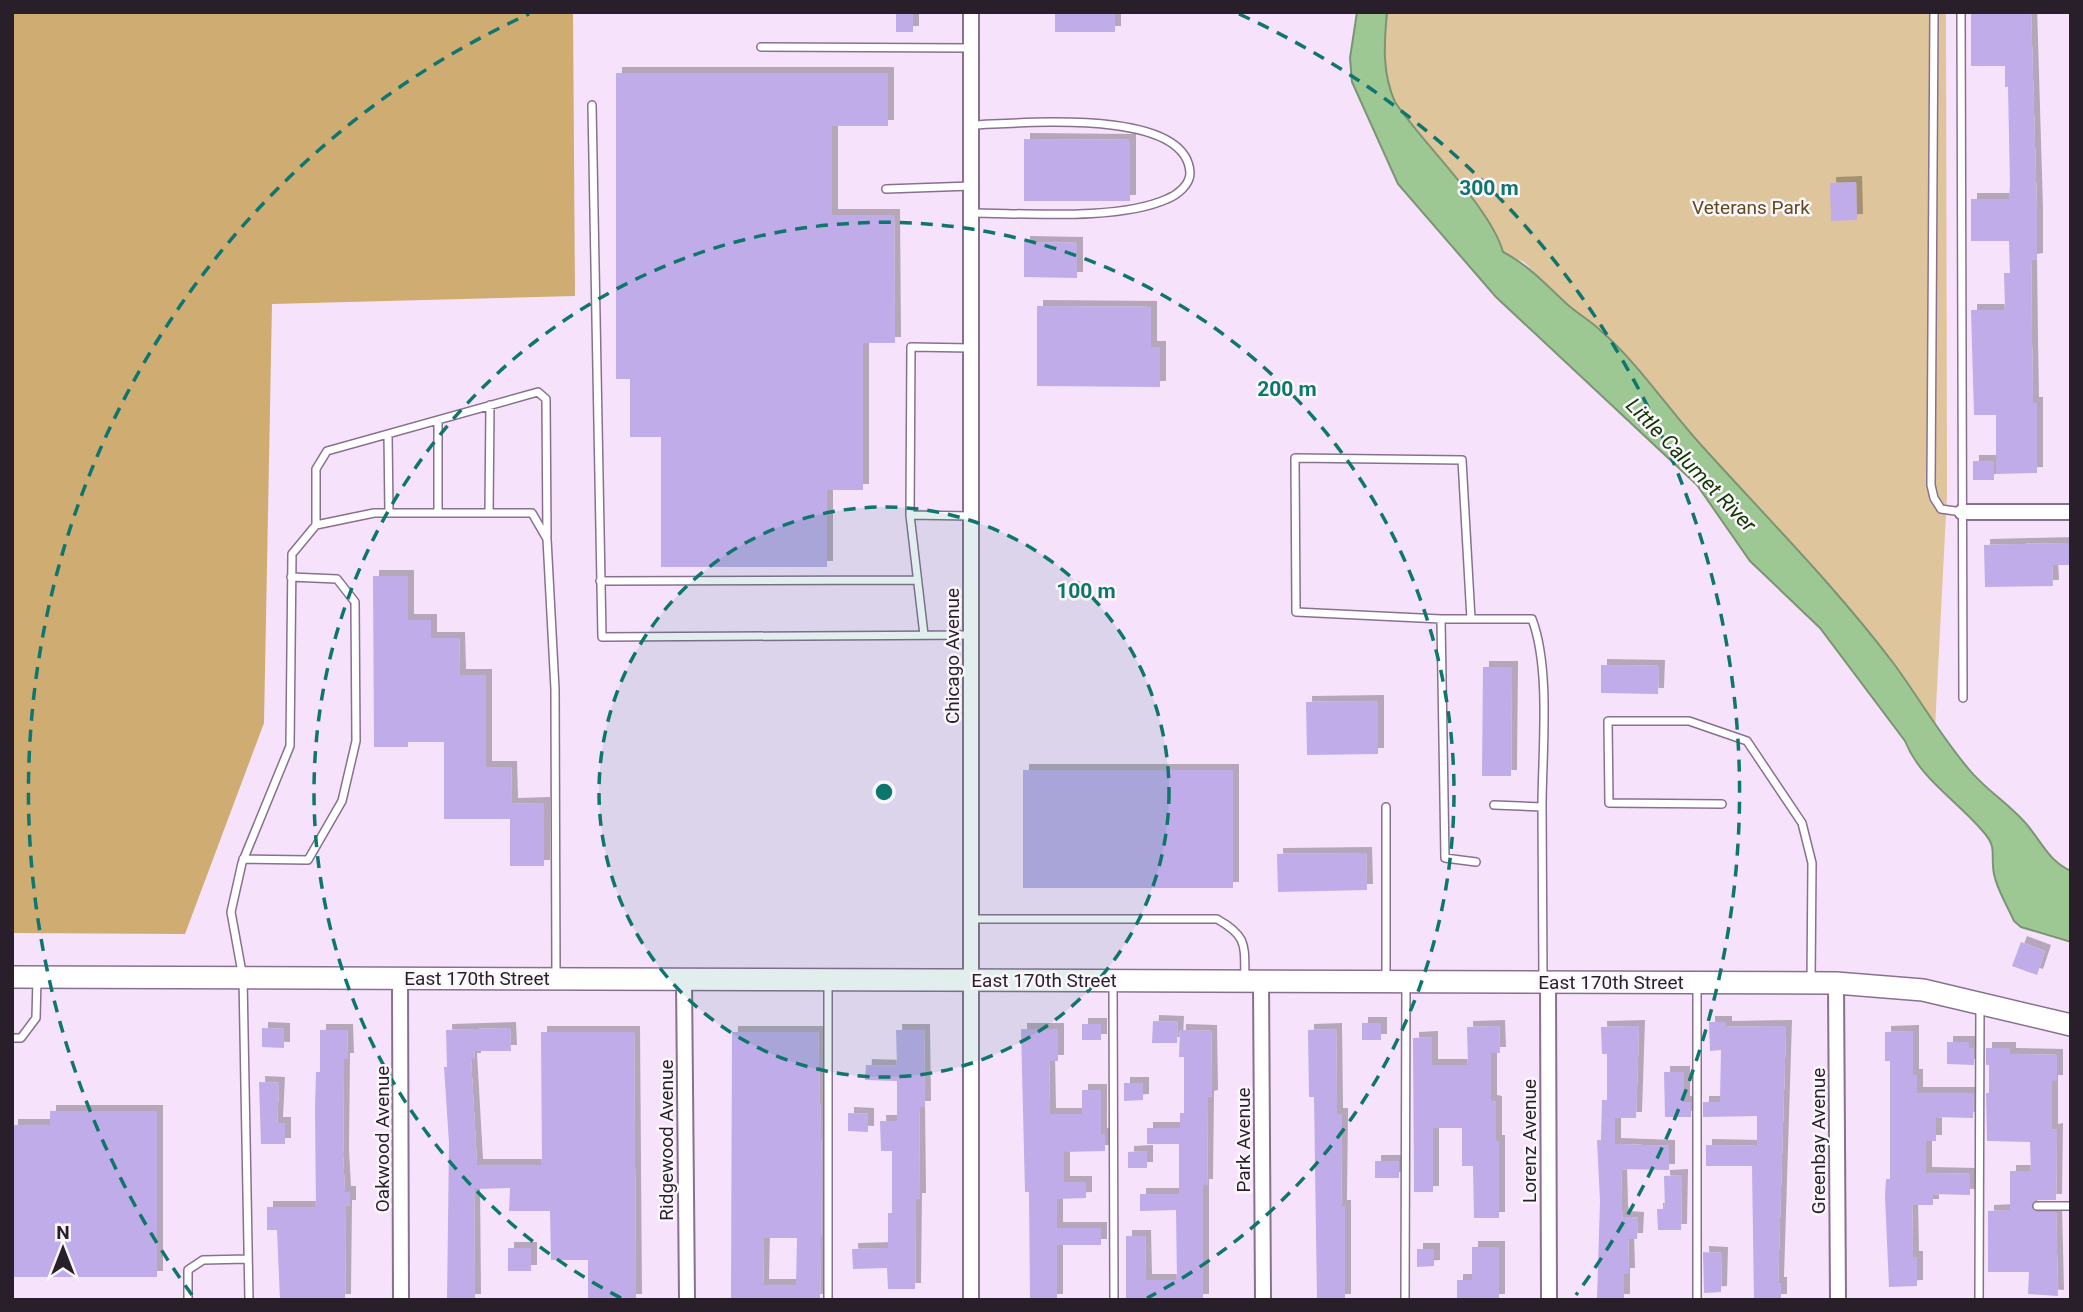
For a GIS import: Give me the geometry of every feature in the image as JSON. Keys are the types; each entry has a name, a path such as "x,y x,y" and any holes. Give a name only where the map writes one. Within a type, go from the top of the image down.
{"street":[{"name":"Chicago Avenue","path":"971,12 971,1300"},
{"path":"1962,512 2071,512"},
{"name":"East 170th Street","path":"12,977 1836,983 1923,990 2071,1025"},
{"name":"Oakwood Avenue","path":"400,978 401,1300"},
{"name":"Ridgewood Avenue","path":"684,979 687,1300"},
{"name":"Park Avenue","path":"1253,981 1263,1300"},
{"name":"Lorenz Avenue","path":"1546,982 1549,1300"},
{"name":"Greenbay Avenue","path":"1836,983 1838,1300"}],"lane":[{"path":"1934,12 1931,485 1934,498 1941,509 1962,512"},
{"path":"1961,12 1963,698"},
{"path":"761,47 971,48"},
{"path":"593,105 601,637 971,635"},
{"path":"971,125 1090,124 1141,128 1177,148 1189,168 1190,178 1168,199 1139,209 971,213"},
{"path":"886,189 971,186"},
{"path":"924,635 910,515 911,347 971,348"},
{"path":"249,1300 243,978 231,912 243,859 290,746 292,554 316,525 316,468 327,451 538,392 546,400 547,540 555,689 556,979"},
{"path":"489,405 489,513"},
{"path":"438,420 438,513"},
{"path":"388,434 389,513"},
{"path":"1471,619 1462,460 1295,458 1296,612 1441,619 1471,619 1532,619 1538,635 1542,664 1546,982"},
{"path":"316,525 389,513 532,513 547,540"},
{"path":"910,515 971,516"},
{"path":"243,859 308,860 342,801 356,741 355,603 337,579 292,578"},
{"path":"600,581 916,580"},
{"path":"1441,619 1445,858 1476,862"},
{"path":"1721,804 1609,803 1608,721 1689,721 1747,741 1802,823 1812,863 1811,983"},
{"path":"1493,805 1542,807"},
{"path":"1386,807 1396,982 1405,1300"},
{"path":"971,919 1217,919 1235,929 1243,939 1253,981"},
{"path":"12,1038 21,1038 36,1018 37,977"},
{"path":"828,980 828,1300"},
{"path":"1113,981 1114,1300"},
{"path":"1697,982 1697,1300"},
{"path":"1979,1300 1980,1004"},
{"path":"2036,1206 2071,1206"},
{"path":"188,1300 188,1270 203,1260 248,1259"}],"green space":[{"name":"Veterans Park","path":"1387,12 1946,12 1947,495 1935,728 1824,579 1808,565 1776,525 1702,447 1602,331 1575,311 1524,262 1503,252 1488,222 1425,147 1401,115 1393,99 1384,65"}],"shaded area":[{"path":"12,12 573,12 575,296 272,304 264,723 185,934 12,933"}],"water":[{"name":"Little Calumet River","path":"1357,12 1387,12 1386,69 1395,102 1471,196 1496,235 1503,252 1529,269 1597,327 1628,358 1702,446 1848,607 1894,664 1974,775 2021,818 2051,857 2071,871 2071,942 2021,927 2014,921 1995,879 1991,842 1976,823 1921,768 1905,741 1820,628 1750,561 1697,485 1496,297 1398,184 1352,82 1350,58"}],"building":[{"path":"896,12 913,12 913,32 896,32"},
{"path":"1055,12 1115,12 1115,32 1055,32"},
{"path":"1971,12 2031,12 2037,215 2037,259 2031,260 2037,473 1996,474 1996,415 1974,415 1971,310 2005,310 2004,273 2010,273 2009,241 1971,241 1971,199 2009,199 2010,185 2008,87 2005,87 2005,66 1971,66"},
{"path":"616,73 888,73 888,126 832,126 832,215 894,215 895,343 863,343 863,490 827,490 827,567 661,567 661,437 630,437 630,379 616,379"},
{"path":"1024,139 1130,140 1130,201 1024,201"},
{"path":"1856,182 1857,220 1831,221 1830,183"},
{"path":"1024,242 1077,243 1077,278 1024,277"},
{"path":"1037,306 1151,307 1151,347 1160,347 1160,387 1037,386"},
{"path":"1973,461 1994,461 1994,480 1973,480"},
{"path":"2071,543 2071,565 2052,565 2053,586 1985,587 1984,545"},
{"path":"373,576 408,576 408,620 431,620 431,638 459,638 460,675 486,675 486,767 511,767 512,804 544,803 544,866 510,866 510,819 444,819 444,742 408,742 408,747 374,747"},
{"path":"1601,665 1659,666 1658,694 1601,693"},
{"path":"1483,667 1512,667 1511,776 1482,776"},
{"path":"1378,701 1378,754 1307,755 1306,702"},
{"path":"1023,770 1233,770 1233,888 1023,888"},
{"path":"1366,853 1367,890 1278,892 1277,854"},
{"path":"2021,942 2045,951 2037,975 2012,966"},
{"path":"1153,1021 1178,1022 1177,1043 1152,1043"},
{"path":"1709,1022 1726,1022 1726,1027 1786,1026 1778,1283 1781,1283 1781,1300 1754,1300 1752,1166 1706,1166 1706,1145 1757,1146 1757,1116 1703,1117 1703,1102 1720,1102 1721,1050 1710,1051"},
{"path":"1362,1023 1381,1023 1381,1040 1362,1040"},
{"path":"1082,1024 1101,1024 1101,1040 1082,1040"},
{"path":"1499,1026 1500,1053 1491,1053 1491,1101 1496,1102 1496,1141 1499,1141 1499,1218 1474,1218 1473,1166 1462,1166 1462,1128 1433,1128 1433,1192 1414,1192 1413,1038 1432,1037 1432,1065 1468,1065 1467,1027"},
{"path":"1639,1026 1636,1118 1615,1118 1615,1144 1669,1146 1669,1170 1621,1169 1623,1217 1638,1218 1637,1239 1628,1239 1629,1274 1624,1274 1624,1300 1597,1300 1600,1201 1597,1140 1601,1140 1602,1100 1607,1100 1607,1054 1602,1054 1601,1027"},
{"path":"262,1028 284,1029 284,1048 262,1047"},
{"path":"510,1028 511,1051 474,1051 475,1059 471,1059 477,1165 542,1165 541,1032 634,1032 636,1300 588,1300 588,1260 551,1260 550,1211 509,1211 510,1188 474,1189 475,1300 447,1300 449,1143 444,1067 447,1067 446,1030"},
{"path":"1021,1029 1058,1029 1058,1061 1049,1061 1050,1114 1082,1114 1082,1090 1101,1090 1101,1134 1105,1134 1105,1151 1064,1152 1064,1182 1086,1182 1086,1198 1057,1199 1057,1228 1101,1228 1101,1245 1057,1245 1057,1300 1030,1300 1029,1192 1025,1192"},
{"path":"1336,1029 1337,1114 1342,1114 1341,1206 1345,1206 1345,1300 1317,1300 1314,1097 1309,1097 1308,1030"},
{"path":"320,1030 347,1030 343,1156 345,1192 350,1192 350,1206 346,1206 345,1300 280,1300 277,1230 267,1230 267,1207 316,1207 315,1110 316,1072 320,1072"},
{"path":"896,1030 924,1030 925,1107 919,1107 920,1199 916,1199 915,1289 888,1289 887,1268 853,1269 852,1249 888,1248 888,1213 892,1213 892,1151 881,1151 880,1121 897,1121 897,1081 865,1080 866,1065 897,1066"},
{"path":"1180,1030 1211,1031 1212,1096 1208,1097 1207,1185 1203,1185 1203,1300 1126,1298 1126,1236 1145,1236 1146,1280 1177,1280 1176,1210 1140,1211 1140,1194 1179,1194 1179,1144 1147,1144 1147,1128 1180,1128 1180,1113 1184,1113 1184,1057 1179,1057"},
{"path":"1913,1031 1913,1075 1917,1075 1917,1093 1974,1093 1973,1118 1936,1117 1936,1141 1926,1141 1926,1173 1970,1174 1970,1195 1933,1194 1933,1205 1912,1205 1913,1257 1917,1257 1917,1286 1889,1287 1885,1197 1886,1179 1890,1179 1890,1061 1885,1061 1885,1032"},
{"path":"732,1032 818,1032 822,1174 820,1300 731,1300","holes":["764,1238 797,1238 796,1285 763,1285"]},
{"path":"1947,1042 1969,1042 1969,1048 1974,1048 1974,1065 1947,1064"},
{"path":"1986,1048 2010,1048 2010,1054 2057,1055 2057,1081 2052,1081 2052,1130 2057,1129 2056,1200 2036,1200 2031,1207 2036,1212 2056,1212 2058,1296 2028,1294 2029,1272 1988,1272 1988,1211 2010,1210 2010,1171 2031,1171 2030,1142 1987,1141 1986,1093 1989,1093 1989,1065 1986,1065"},
{"path":"1664,1072 1684,1072 1684,1102 1691,1102 1691,1117 1665,1117"},
{"path":"259,1082 279,1083 277,1123 285,1123 285,1144 261,1144"},
{"path":"1124,1083 1143,1083 1143,1100 1124,1101"},
{"path":"50,1111 157,1111 157,1277 12,1277 12,1125 50,1125"},
{"path":"848,1113 868,1114 868,1132 848,1131"},
{"path":"1147,1151 1147,1168 1128,1168 1128,1152"},
{"path":"1375,1161 1399,1161 1399,1178 1375,1178"},
{"path":"1682,1175 1681,1230 1658,1230 1657,1209 1665,1209 1664,1176"},
{"path":"1472,1247 1499,1247 1499,1300 1457,1300 1457,1280 1472,1280"},
{"path":"508,1248 531,1248 531,1271 508,1271"},
{"path":"1417,1249 1434,1249 1434,1266 1417,1267"},
{"path":"1703,1252 1722,1253 1721,1292 1704,1293"}]}
